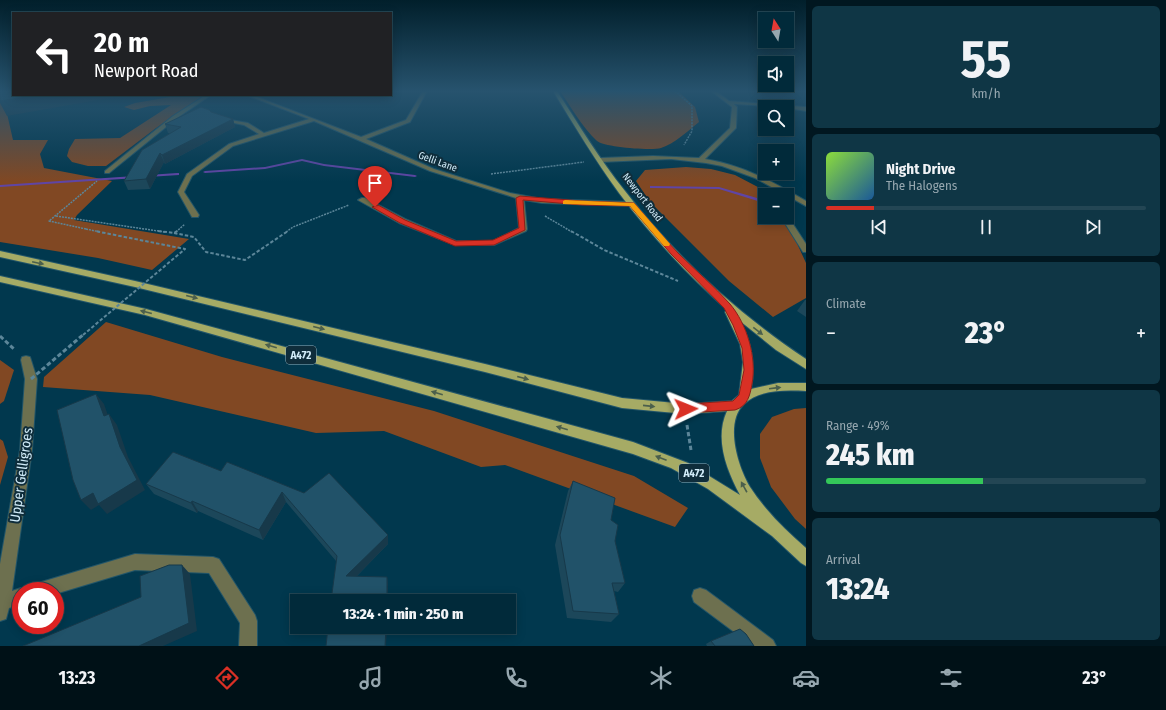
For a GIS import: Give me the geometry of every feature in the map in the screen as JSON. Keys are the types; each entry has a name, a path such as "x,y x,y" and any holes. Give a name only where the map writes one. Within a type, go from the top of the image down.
{"main road":[{"name":"Newport Road","path":"575,121 631,204 701,281 728,307 768,339 806,365"},
{"path":"0,254 135,284 485,368 622,403 682,408 740,401 769,388 806,387"},
{"name":"A472","path":"0,279 72,294 146,312 632,448 674,463 690,471 731,497 777,531"},
{"name":"Newport Road","path":"728,307 744,339 749,358 750,370 740,401 730,419 728,434 730,451 735,471 749,496 777,531"},
{"path":"777,531 806,558"}],"street":[{"path":"107,172 169,121"},
{"path":"231,121 246,124 264,135"},
{"path":"195,215 181,192 188,175 231,145 308,121"},
{"name":"Gelli Lane","path":"315,121 361,139 432,170 520,201 631,204"},
{"path":"361,139 408,121"},
{"path":"700,160 733,128 734,121"},
{"path":"600,160 669,158 700,160 727,165 762,179 803,202"},
{"path":"362,200 402,221 455,243 494,243 523,229 520,201"},
{"path":"789,224 806,250"},
{"name":"Upper Gelligroes","path":"1,607 26,450 31,379 26,360"},
{"path":"64,583 135,562 212,565 250,621 248,646"},
{"path":"700,596 767,646"},
{"path":"1,607 12,601"}],"path":[{"path":"669,158 684,146 692,131 692,121"},
{"path":"456,178 600,160"},
{"path":"31,379 185,249 49,221 107,172"},
{"path":"56,216 194,237 206,252 245,260 293,227 362,200"},
{"path":"520,201 604,250 671,279 685,282 701,281"},
{"path":"174,233 195,215"},
{"path":"0,336 26,360"},
{"path":"686,420 691,450"}],"shaded area":[{"path":"0,121 9,121 13,140 48,140 40,154 44,168 112,181 77,215 74,220 189,239 152,270 98,258 0,242"},
{"path":"146,121 166,121 106,166 88,166 72,162 67,156 75,139 120,138"},
{"path":"581,121 699,122 676,140 666,146 656,149 618,147 601,143 597,141"},
{"path":"686,167 711,169 735,175 760,188 758,188 758,224 788,224 806,263 806,298 773,317 729,281 650,202 636,181 645,170"},
{"path":"106,322 222,357 434,411 634,476 688,508 675,527 505,465 481,467 384,431 316,433 150,395 43,387 44,377"},
{"path":"0,360 14,370 4,401 0,404"},
{"path":"806,408 806,529 795,519 771,487 760,458 760,434 772,417 794,409"},
{"path":"0,439 3,441 8,457 0,485"}],"building":[{"path":"171,121 229,121 162,155 160,153 146,179 124,181 142,150 181,127 165,124"},
{"path":"96,394 104,416 109,414 120,447 137,480 98,504 93,493 81,500 73,480 57,410"},
{"path":"173,452 221,471 227,462 304,493 329,473 388,535 346,576 387,577 387,594 332,594 337,556 282,492 259,530 192,501 191,503 146,484"},
{"path":"573,481 615,498 611,520 618,525 615,541 625,583 612,583 619,614 573,611 560,535"},
{"path":"169,565 182,565 189,623 139,646 23,646 52,634 64,634 64,629 141,597 140,576"},
{"path":"740,629 746,634 754,646 715,646 711,641"},
{"path":"327,634 386,634 385,646 326,646"}],"waterway":[{"path":"205,172 265,168 302,160 324,165 415,176"},
{"path":"148,176 177,174"},
{"path":"0,186 135,177"},
{"path":"652,187 719,188 758,199"}],"slow traffic":[{"path":"565,202 631,204 666,244"}],"route":[{"path":"375,207 402,221 455,243 494,243 523,229 520,198 542,201 631,204 701,281 728,307 738,325 747,348 750,370 744,397 735,406 686,409"}]}
